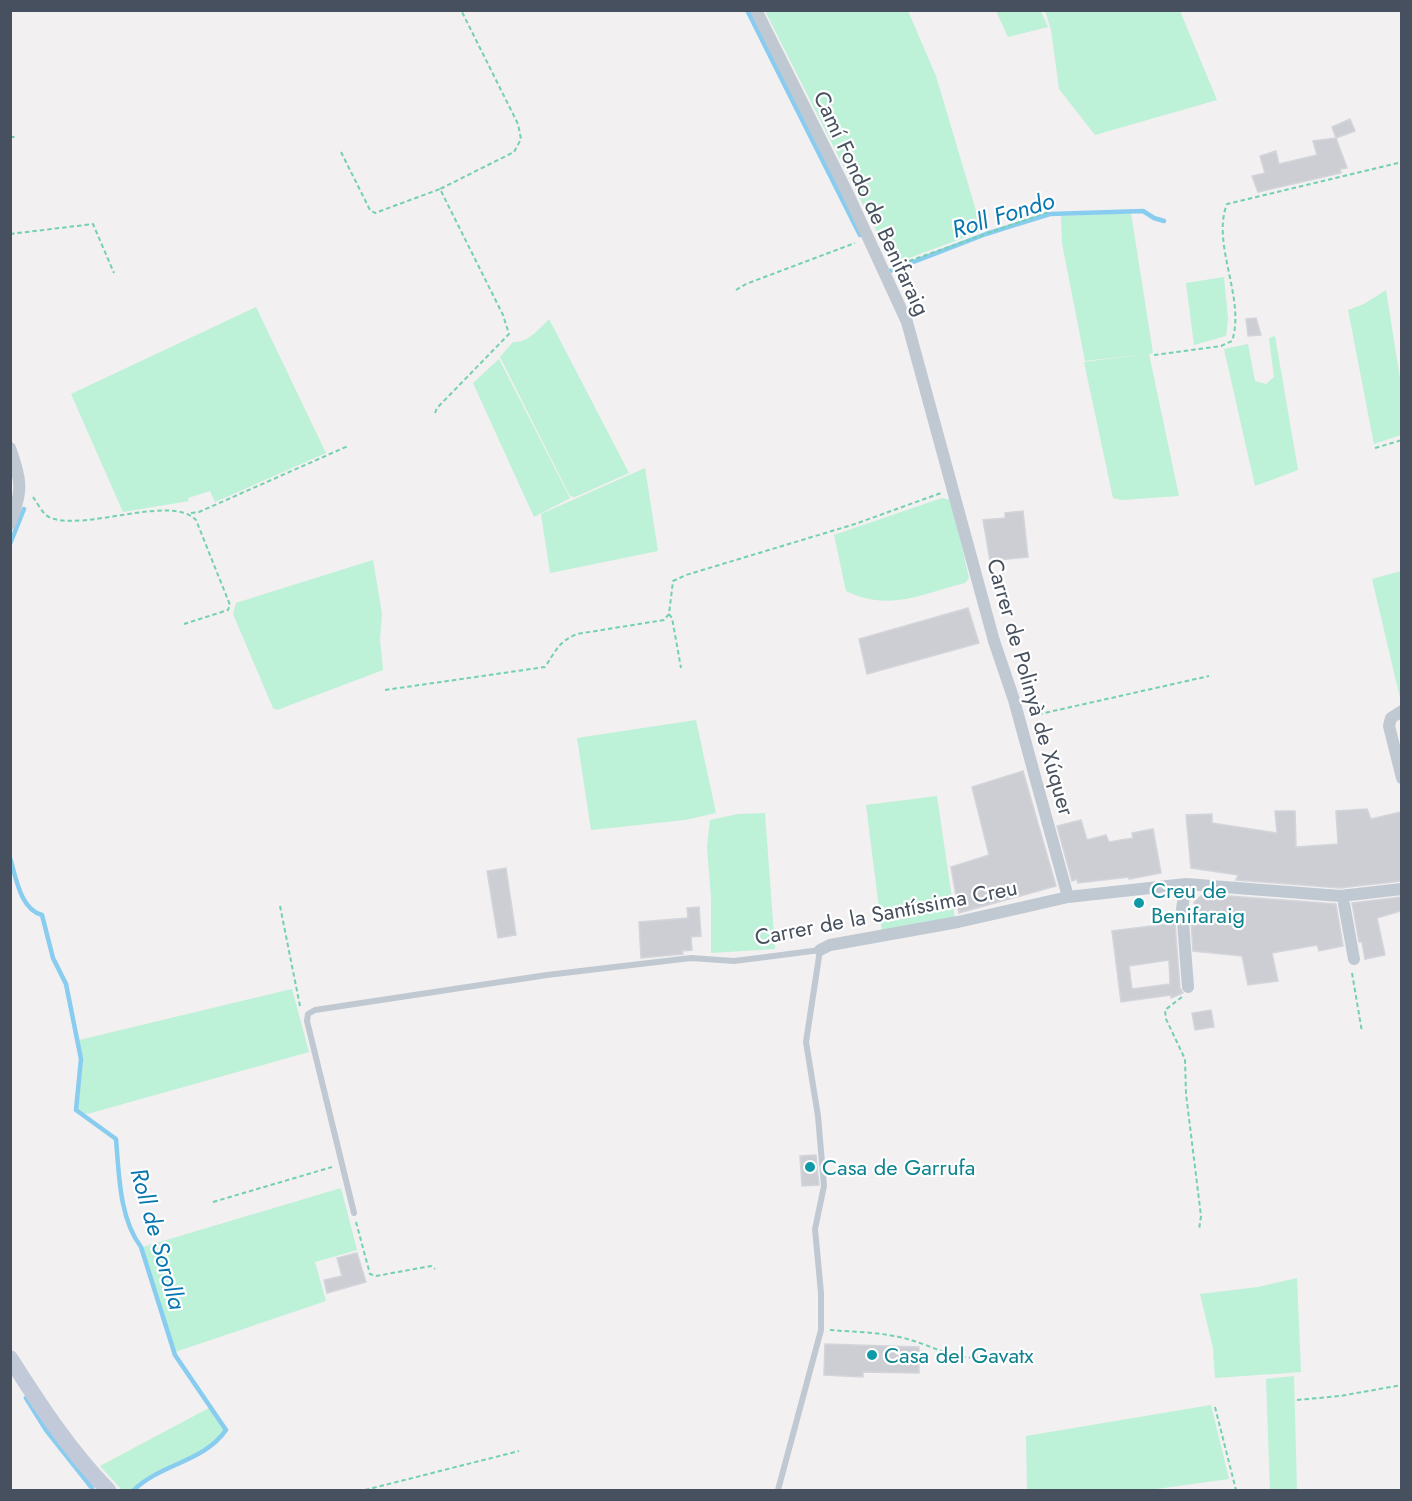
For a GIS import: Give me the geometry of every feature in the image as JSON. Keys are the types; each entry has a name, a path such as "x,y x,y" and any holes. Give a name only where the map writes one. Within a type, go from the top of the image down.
{"street":[{"name":"Camí Fondo de Benifaraig","path":"756,10 884,270 907,322 953,489"},
{"path":"10,448 21,480 19,501 10,525"},
{"name":"Carrer de Polinyà de Xúquer","path":"953,489 1068,897"},
{"path":"1396,714 1390,729 1401,778"},
{"path":"1186,884 1182,909 1188,987"},
{"name":"Carrer de la Santíssima Creu","path":"820,950 830,945 958,922 1068,897 1186,884 1340,896 1401,889"},
{"path":"1344,904 1354,959"},
{"path":"10,1358 49,1420 88,1470 108,1491"}],"lane":[{"name":"Carrer de la Santíssima Creu","path":"308,1014 315,1010 547,975 691,958 734,961 820,950"},
{"path":"778,1491 821,1330 821,1293 815,1229 824,1186 818,1116 806,1042 820,950"},
{"path":"308,1014 307,1021 340,1164 354,1213"}],"path":[{"path":"341,152 370,210 375,213 440,189 514,152 521,139 518,124 461,10"},
{"path":"10,137 17,136"},
{"path":"1154,355 1221,346 1232,341 1235,332 1233,297 1222,217 1227,204 1401,162"},
{"path":"435,413 509,334 503,315 440,189"},
{"path":"884,270 1048,212"},
{"path":"10,234 93,224 114,273"},
{"path":"736,290 746,284 868,237"},
{"path":"1375,448 1401,440"},
{"path":"21,480 45,514 52,518 124,516 172,510 190,513 199,512 348,446"},
{"path":"681,668 672,618 669,615 673,581 686,575 855,524 953,489"},
{"path":"184,624 228,610 230,605 196,520 190,513"},
{"path":"385,690 545,667 559,642 577,634 655,622 669,615"},
{"path":"1019,719 1209,676"},
{"path":"280,906 301,1008 308,1014"},
{"path":"1354,959 1351,961 1362,1032"},
{"path":"1188,987 1181,999 1166,1010 1166,1019 1185,1059 1186,1094 1201,1216 1198,1230"},
{"path":"213,1202 340,1164"},
{"path":"354,1213 370,1274 376,1276 430,1266 435,1269"},
{"path":"821,1330 898,1337 956,1357 970,1359 988,1357"},
{"path":"1297,1400 1340,1396 1401,1385"},
{"path":"1215,1407 1236,1491"},
{"path":"366,1491 519,1451"}],"green space":[{"path":"765,11 908,11 936,76 982,231 893,264"},
{"path":"996,11 1041,11 1048,27 1008,37"},
{"path":"1045,11 1180,11 1217,100 1095,135 1059,89 1051,30"},
{"path":"1131,213 1153,353 1149,354 1179,496 1122,500 1113,498 1084,362 1146,354 1085,361 1062,243 1061,216"},
{"path":"1224,277 1228,319 1226,336 1194,345 1186,283"},
{"path":"1386,290 1401,385 1401,435 1374,444 1348,310 1364,304"},
{"path":"256,307 326,453 215,502 210,491 188,498 189,501 123,512 71,394"},
{"path":"549,319 629,473 575,497 570,496 500,357 513,342 528,338"},
{"path":"1275,336 1298,470 1255,486 1224,349 1248,344 1255,381 1266,384 1274,377 1269,338"},
{"path":"499,359 570,498 534,517 473,383"},
{"path":"645,468 658,551 550,573 541,514"},
{"path":"942,498 951,500 969,578 965,583 920,596 891,601 862,597 846,591 834,535"},
{"path":"373,560 382,614 380,639 383,670 277,710 273,708 233,614 236,603"},
{"path":"1401,571 1402,697 1400,698 1372,579"},
{"path":"696,720 716,813 685,820 591,830 577,738"},
{"path":"937,796 955,919 882,932 866,805"},
{"path":"765,813 775,949 711,953 711,898 707,847 710,820 738,814"},
{"path":"292,989 309,1052 91,1113 84,1114 78,1109 83,1060 79,1040"},
{"path":"341,1188 357,1250 315,1262 326,1301 175,1352 143,1247"},
{"path":"1297,1278 1301,1372 1215,1378 1213,1348 1200,1294 1258,1287"},
{"path":"1294,1376 1297,1490 1270,1490 1266,1379"},
{"path":"1211,1405 1229,1479 1149,1490 1027,1490 1026,1436"},
{"path":"209,1408 225,1431 204,1449 154,1474 132,1490 122,1490 100,1466"}],"building":[{"path":"1350,119 1355,131 1336,138 1332,127"},
{"path":"1336,138 1347,168 1340,169 1341,173 1258,192 1252,176 1265,173 1260,156 1276,151 1279,164 1317,155 1313,141"},
{"path":"1256,318 1261,335 1248,336 1246,319"},
{"path":"1023,511 1028,557 990,561 983,520 1005,518 1005,513"},
{"path":"968,608 979,643 867,674 859,639"},
{"path":"1023,771 1056,886 959,913 951,867 989,855 972,787"},
{"path":"1367,809 1371,819 1401,812 1401,881 1340,888 1236,880 1238,875 1191,868 1186,815 1212,814 1212,823 1277,833 1275,811 1295,811 1296,847 1338,844 1336,811"},
{"path":"1081,820 1087,840 1106,835 1109,842 1133,838 1132,833 1153,829 1161,873 1129,879 1129,877 1078,883 1077,879 1072,881 1057,826"},
{"path":"506,868 516,935 498,938 487,871"},
{"path":"1203,894 1336,904 1343,946 1319,951 1317,945 1272,953 1278,981 1248,985 1242,956 1193,951 1191,921 1197,920 1194,902"},
{"path":"1401,897 1401,911 1377,918 1385,955 1365,959 1362,942 1359,942 1352,903"},
{"path":"699,907 701,936 691,937 692,950 682,951 683,954 641,958 639,922 688,918 687,908"},
{"path":"1175,923 1180,988 1183,993 1171,998 1171,995 1121,1002 1112,931","holes":["1169,960 1170,984 1132,989 1129,966"]},
{"path":"1211,1010 1214,1027 1195,1030 1192,1013"},
{"name":"Casa de Garrufa","path":"816,1155 819,1185 802,1186 800,1156"},
{"path":"357,1253 366,1282 327,1293 324,1280 342,1276 337,1258"},
{"name":"Casa del Gavatx","path":"825,1344 919,1347 919,1373 863,1372 863,1377 824,1375"}],"waterway":[{"name":"Roll Fondo","path":"747,10 860,235"},
{"name":"Roll Fondo","path":"890,271 986,234 1050,214 1143,211 1164,221"},
{"name":"Roll de Sorolla","path":"10,544 24,509"},
{"name":"Roll de Sorolla","path":"10,858 24,899 35,912 42,915 53,958 66,984 81,1059 76,1110 116,1139 124,1209 128,1223 141,1247 175,1355 226,1430 206,1449 156,1474 134,1490"},
{"path":"26,1398 46,1430 92,1488"}],"place":[{"name":"Creu de Benifaraig","path":"1139,903"},
{"name":"Casa de Garrufa","path":"810,1167"},
{"name":"Casa del Gavatx","path":"872,1355"}]}
